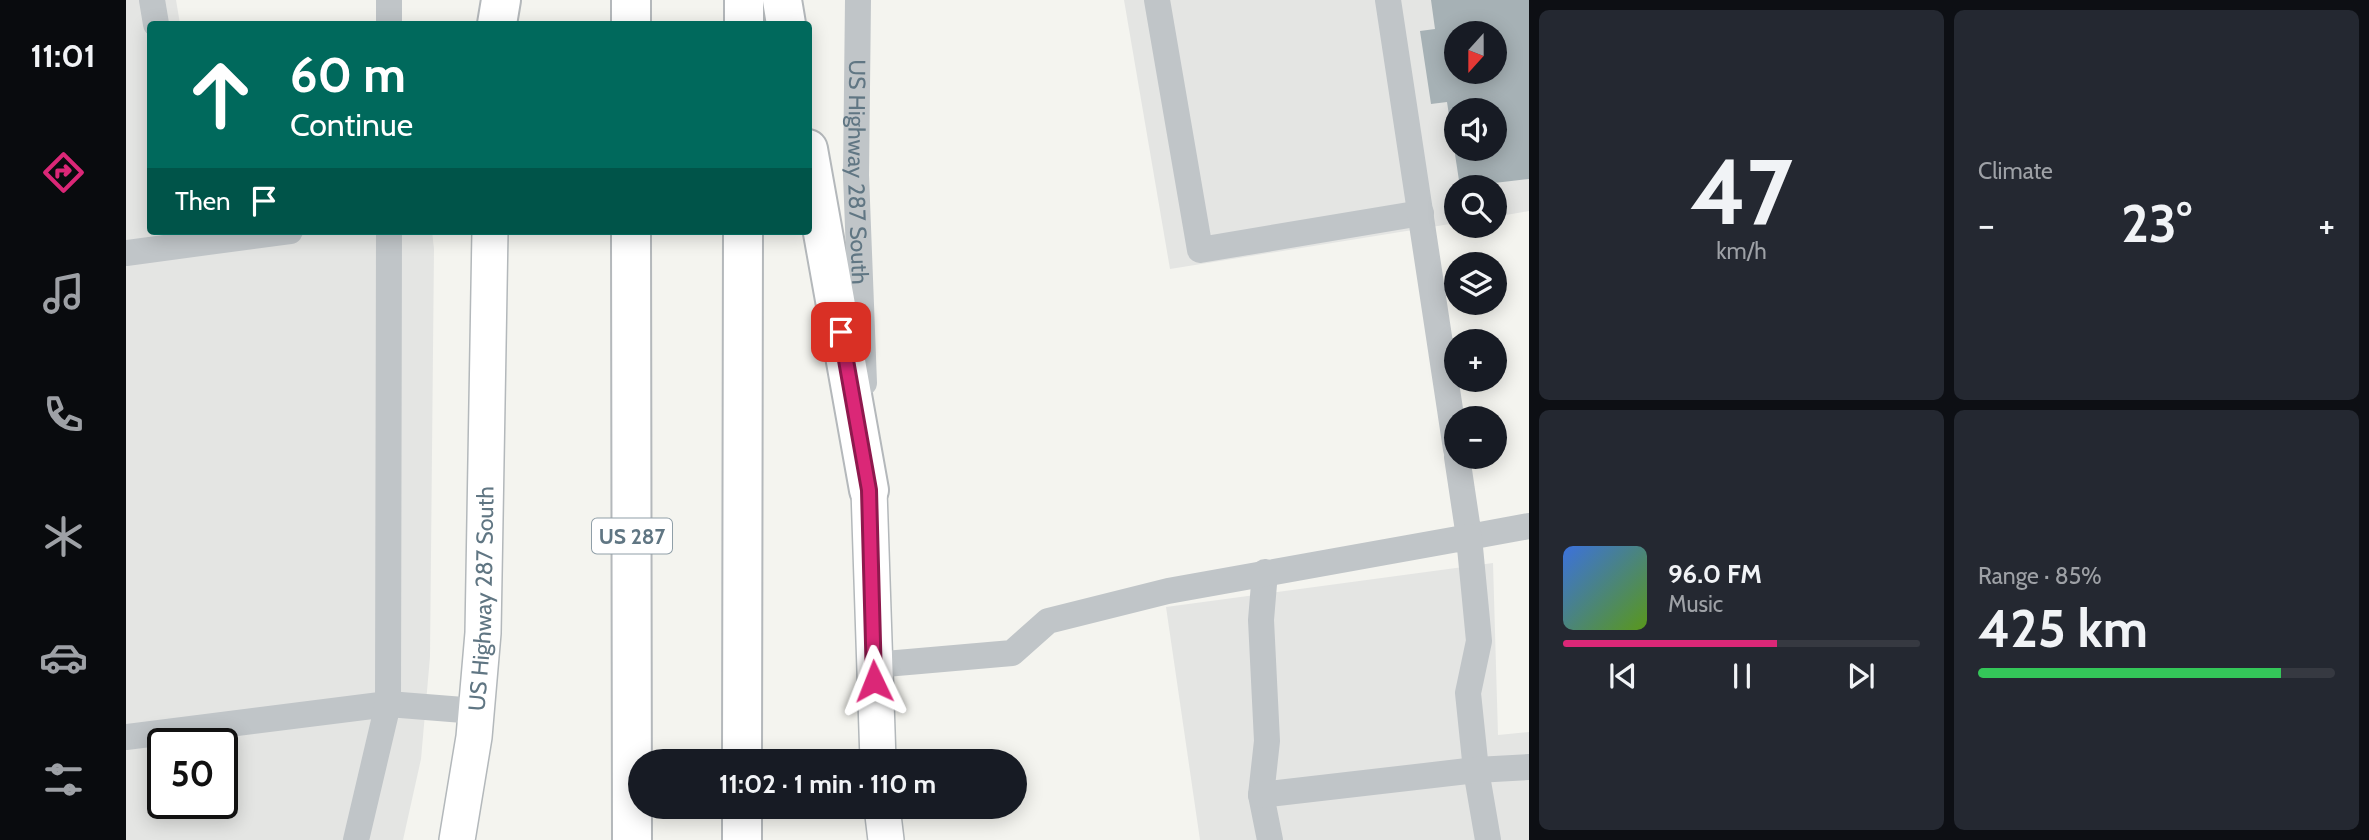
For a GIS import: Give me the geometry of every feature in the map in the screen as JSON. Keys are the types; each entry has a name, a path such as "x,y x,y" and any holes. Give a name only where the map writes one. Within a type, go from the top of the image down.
{"highway":[{"path":"496,21 501,0"},
{"path":"631,0 631,21"},
{"path":"744,0 744,21"},
{"path":"782,0 786,21"},
{"path":"812,171 869,490"},
{"name":"US 287","path":"631,235 632,840"},
{"path":"742,749 743,235"},
{"path":"741,840 742,819"}],"main road":[{"name":"US Highway 287 South","path":"457,840 476,711 483,633 490,235"},
{"name":"US Highway 287 South","path":"869,490 878,749"},
{"path":"884,819 886,840"}],"street":[{"path":"152,0 156,21"},
{"path":"389,0 389,21"},
{"path":"492,0 495,21"},
{"name":"US Highway 287 South","path":"858,0 856,175 869,490"},
{"path":"1157,0 1200,250 1420,213"},
{"path":"1388,0 1449,406"},
{"path":"126,253 187,238 231,235"},
{"path":"356,840 388,704 389,235"},
{"path":"1459,469 1469,537 1479,641 1468,693 1476,770 1488,840"},
{"path":"874,665 1012,653 1048,621 1168,591 1529,526"},
{"path":"1265,572 1261,620 1267,741 1261,795 1270,840"},
{"path":"126,737 388,704 476,711"},
{"path":"1261,795 1476,770 1529,767"}],"shaded area":[{"path":"126,0 176,0 180,21 147,21 147,235 432,235 430,657 421,759 403,840 126,840"},
{"path":"1124,0 1529,0 1529,211 1507,215 1507,175 1444,175 1444,225 1170,269"},
{"path":"1493,563 1498,735 1529,732 1529,840 1200,840 1166,607"}],"building":[{"path":"1431,0 1529,0 1529,179 1507,182 1507,175 1458,175 1456,161 1507,161 1507,98 1444,98 1444,102 1431,104 1420,31 1435,29"}],"route":[{"path":"841,332 869,490 874,681"}]}
